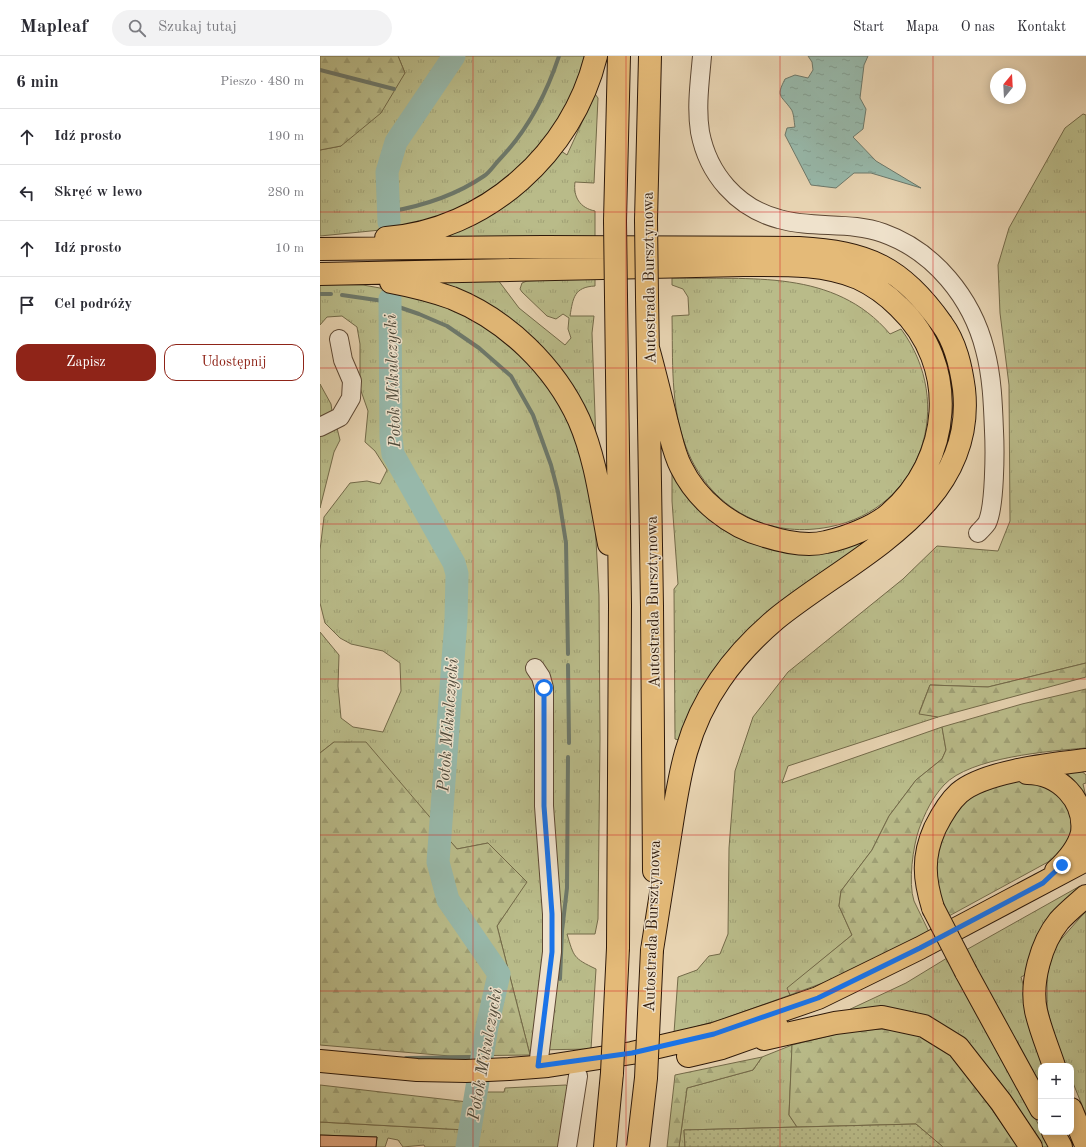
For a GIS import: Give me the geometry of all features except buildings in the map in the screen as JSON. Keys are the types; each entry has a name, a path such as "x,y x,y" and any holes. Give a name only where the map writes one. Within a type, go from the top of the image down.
{"main road":[{"path":"320,243 396,237 428,231 462,218 497,199 526,175 548,152 566,128 591,76 596,56"},
{"name":"Autostrada Bursztynowa","path":"605,1147 612,1073 618,948 620,605 616,221 619,56"},
{"name":"Autostrada Bursztynowa","path":"638,1147 646,1078 652,950 654,725 646,220 650,56"},
{"path":"320,249 544,247 832,250 860,257 884,267 903,279 928,304 948,332 961,366 965,403 961,434 953,462 941,485 924,507 901,529 775,620 742,653 719,680 701,712 685,751 677,789 652,950"},
{"path":"320,274 743,265 797,266 828,269 858,278 886,295 913,320 926,342 937,371 942,403 940,428 932,458 914,488 888,515 858,532 825,543 787,542 751,532 719,514 693,486 680,466 648,348"},
{"path":"354,274 420,288 453,299 482,313 512,334 538,359 562,390 579,420 592,456 620,605"},
{"path":"1038,1104 966,972 933,908 926,884 925,862 930,838 942,814 960,792 980,782 1004,774 1045,764 1086,760"},
{"path":"1004,774 1038,773 1056,779 1067,788 1076,800 1081,813 1084,826 1080,840 1074,851 1043,883"},
{"path":"508,1076 538,1066 632,1053 714,1034 818,998 920,948 1086,860"},
{"path":"722,1048 824,1011 946,951 1086,876"},
{"path":"1053,1063 1036,1010 1034,988 1036,973 1042,953 1058,922 1086,896"},
{"path":"320,1076 372,1081 445,1077 578,1076 635,1068 835,1023 882,1017 924,1026 958,1047 1001,1102 1032,1147"},
{"path":"320,1061 445,1077"},
{"path":"1074,1116 1086,1145"},
{"path":"1055,1135 1061,1147"}],"lane":[{"path":"702,56 699,92 700,131 709,162 725,187 746,206 779,219 814,225 854,226 882,233 907,243 937,265 959,292 976,322 983,343 993,397 995,452 990,513 987,524 978,532"},
{"path":"320,427 340,417 351,398 352,381 343,360 339,339"},
{"path":"535,668 542,677 544,688 544,806 552,914 552,952 538,1066"},
{"path":"567,1147 578,1076"}],"green space":[{"path":"320,56 398,56 405,73 381,113 341,146 320,150"},
{"path":"398,56 587,56 568,104 547,138 516,172 472,203 411,227 320,236 320,150 341,146 405,73"},
{"path":"595,94 598,98 594,183 575,182 575,192 576,197 585,207 595,211 595,241 438,238 466,228 480,219 561,151 567,155"},
{"path":"1083,114 1086,115 1086,663 988,687 930,685 919,713 938,717 788,766 782,783 942,727 946,750 942,759 916,780 889,816 872,850 841,891 839,906 852,935 788,988 790,995 723,1019 674,1033 678,977 697,970 709,956 720,954 728,934 729,848 735,771 753,717 788,672 903,579 937,546 998,551 1010,521 1009,385 1000,313 998,265 1009,228 1065,128"},
{"path":"595,278 595,286 583,289 576,295 572,304 570,316 594,316 592,333 596,442 573,392 430,280 498,280 519,308 565,345 571,338 568,329 569,318 563,314 556,319 547,316 522,292 520,289 522,283 527,281"},
{"path":"672,278 760,279 789,282 817,288 843,298 868,313 890,334 901,329 918,358 926,389 927,419 921,449 908,476 888,499 861,516 829,527 799,530 771,526 752,519 730,506 712,490 697,470 691,459 677,415 673,382 672,316 689,315 688,297 683,289 672,285"},
{"path":"320,284 363,285 414,294 476,320 505,341 541,376 567,413 584,460 595,522 599,595 600,739 598,919 595,934 567,934 571,948 576,956 583,962 596,969 591,1049 534,1050 530,1055 497,926 526,882 488,843 457,849 412,798 334,742 320,753 320,632 339,655 338,686 341,718 353,727 383,732 401,691 400,663 383,651 351,644 340,638 325,623 320,603 320,550 324,517 350,483 367,481 380,484 387,470 375,451 365,442 368,411 360,388 360,344 357,327 342,316 327,317 320,325"},
{"path":"320,384 331,404 332,411 320,418"},
{"path":"337,428 340,440 334,452 320,508 320,436"},
{"path":"672,469 743,539 885,530 776,608 679,740 675,739 674,589 678,584 672,501"},
{"path":"1086,663 1086,677 938,717 919,714 930,685 988,687"},
{"path":"1086,689 1086,748 1011,757 972,768 956,775 944,785 932,800 917,836 911,875 914,901 930,934 861,969 790,995 787,988 852,935 839,906 841,891 872,850 889,816 916,780 942,759 946,750 942,727 1022,704"},
{"path":"334,742 366,742 457,849 488,843 527,882 497,926 530,1055 450,1056 320,1045 320,753"},
{"path":"1079,769 1086,775 1086,783 1083,784 1086,797 1086,809 1077,788 1068,774 1069,771"},
{"path":"1013,781 1034,781 1047,785 1065,801 1072,821 1071,833 1059,856 949,916 939,898 935,860 948,820 971,796"},
{"path":"1080,886 1082,888 1027,974 1021,977 1046,1063 1038,1063 1038,1086 966,950"},
{"path":"1086,911 1086,1115 1074,1085 1074,1063 1065,1063 1054,1037 1047,1007 1047,975 1055,946"},
{"path":"947,958 1038,1124 1038,1135 1045,1135 1051,1147 1038,1147 974,1055 842,1013 906,983"},
{"path":"883,1029 910,1032 932,1040 954,1055 1018,1147 943,1147 916,1124 797,1127 789,1115 792,1045 849,1031"},
{"path":"792,1045 789,1115 797,1127 684,1130 685,1147 679,1147 687,1088 753,1070 762,1057"},
{"path":"762,1057 753,1070 687,1088 679,1147 667,1147 675,1075"},
{"path":"320,1085 468,1102 466,1130 320,1122"},
{"path":"566,1085 570,1089 563,1147 470,1147 480,1092 504,1092 505,1088"},
{"path":"320,1122 466,1130 462,1147 425,1147 424,1145 403,1147 398,1140 388,1138 385,1147 376,1147 377,1137 320,1135"},
{"path":"916,1124 943,1147 685,1147 684,1130"}],"water":[{"path":"808,56 868,56 864,65 860,98 866,109 863,129 853,137 876,161 921,188 871,173 854,173 836,188 811,185 785,135 787,128 795,127 792,111 780,95 785,79 795,75 808,78 813,70 812,62"}],"waterway":[{"name":"Potok Mikulczycki","path":"389,222 387,172 396,142 454,56"},
{"path":"388,212 414,207 450,195 473,183 486,174 519,137 542,98 559,56"},
{"path":"320,70 394,89"},
{"path":"320,294 331,294"},
{"path":"342,295 390,302"},
{"name":"Potok Mikulczycki","path":"390,299 391,438 393,454 454,563 457,574 456,620 438,862 448,900 499,974 487,1027 467,1147"},
{"path":"390,304 447,326 479,348 511,376 533,415 551,465 558,492 566,543 568,654"},
{"path":"568,665 569,743"},
{"path":"560,979 562,931 567,888 568,757"},
{"path":"406,1058 482,1057"}],"route":[{"path":"544,688 544,806 552,914 552,952 549,989 538,1066 548,1066 632,1053 714,1034 818,998 920,948 1043,883 1062,865"}]}
